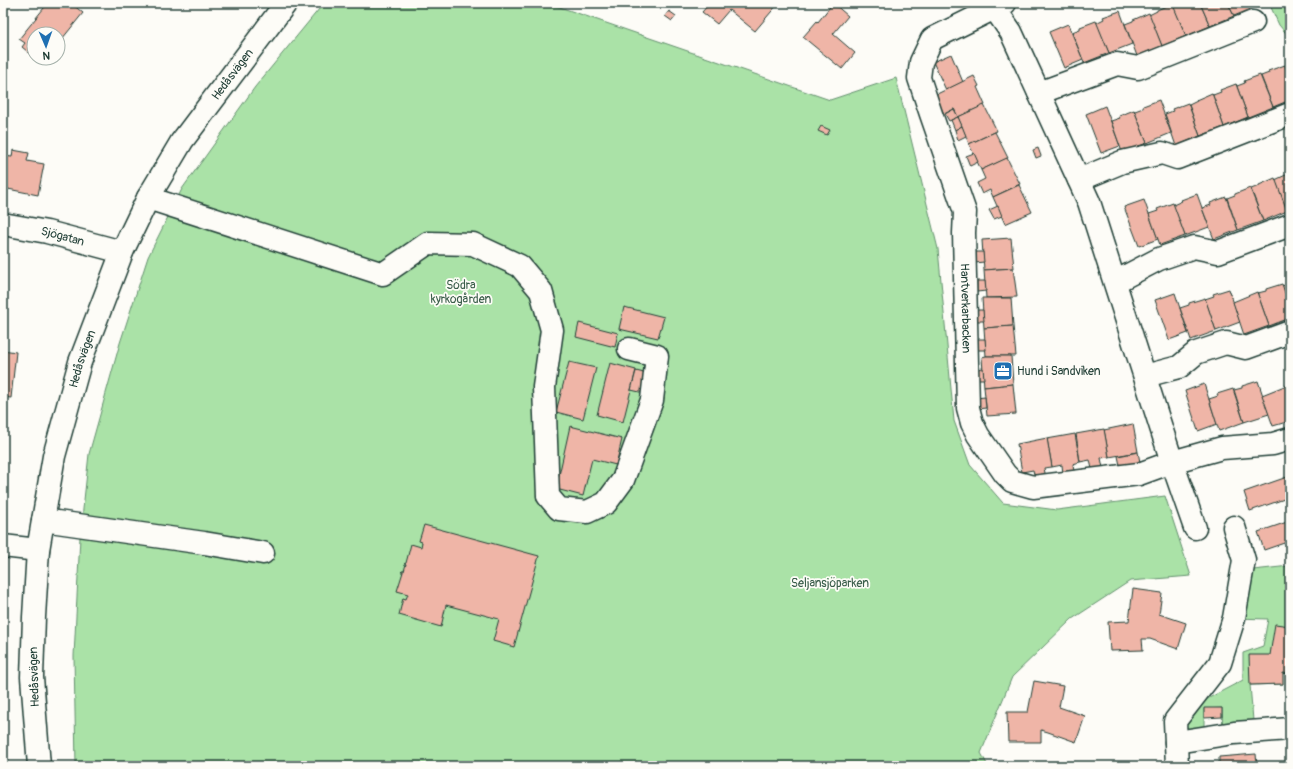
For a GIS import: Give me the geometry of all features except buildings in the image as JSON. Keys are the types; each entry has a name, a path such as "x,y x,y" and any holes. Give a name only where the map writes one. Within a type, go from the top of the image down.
{"street":[{"name":"Hedåsvägen","path":"39,766 32,677 38,550 54,456 80,362 122,252 148,198 182,141 286,3"},
{"name":"Hantverkarbacken","path":"1172,462 1139,474 1033,487 1012,481 1005,474 987,450 972,424 968,408 966,383 965,212 930,114 919,78 921,62 932,39 994,5 1011,32 1089,202 1172,462 1195,528"},
{"path":"1039,94 1117,64 1138,68 1253,22"},
{"path":"1079,180 1122,162 1162,153 1178,158 1290,114"},
{"path":"148,198 383,274 428,243 473,244 520,266 541,291 552,330 544,387 548,496 559,509 587,512 606,503 623,480 637,445 652,400 657,356 629,349"},
{"name":"Sjögatan","path":"3,224 47,232 122,252"},
{"path":"1114,282 1159,259 1194,247 1218,252 1290,224"},
{"path":"1145,376 1179,367 1196,353 1226,343 1246,348 1290,332"},
{"path":"1172,462 1222,448 1273,444 1290,438"},
{"path":"43,520 263,553"},
{"path":"1177,766 1175,731 1220,663 1234,618 1244,560 1234,526"},
{"path":"3,546 38,550"},
{"path":"1175,731 1234,733 1290,729"}],"green space":[{"name":"Södra kyrkogården","path":"324,3 548,3 830,100 896,78 938,249 954,421 970,465 1003,503 1057,510 1165,496 1191,576 1130,581 1072,619 1012,677 981,753 988,766 76,766 74,656 80,537 89,454 120,343 148,257 182,189 255,87"},
{"path":"1269,3 1290,3 1290,38 1279,25"},
{"path":"1290,566 1290,674 1283,673 1283,684 1250,685 1254,732 1223,735 1222,708 1204,709 1204,737 1182,729 1198,692 1207,699 1243,680 1243,653 1263,646 1268,619 1234,618 1253,570"}],"place":[{"name":"Hund i Sandviken","path":"1003,371"}],"park label":[{"name":"Seljansjöparken","path":"830,583"}]}
